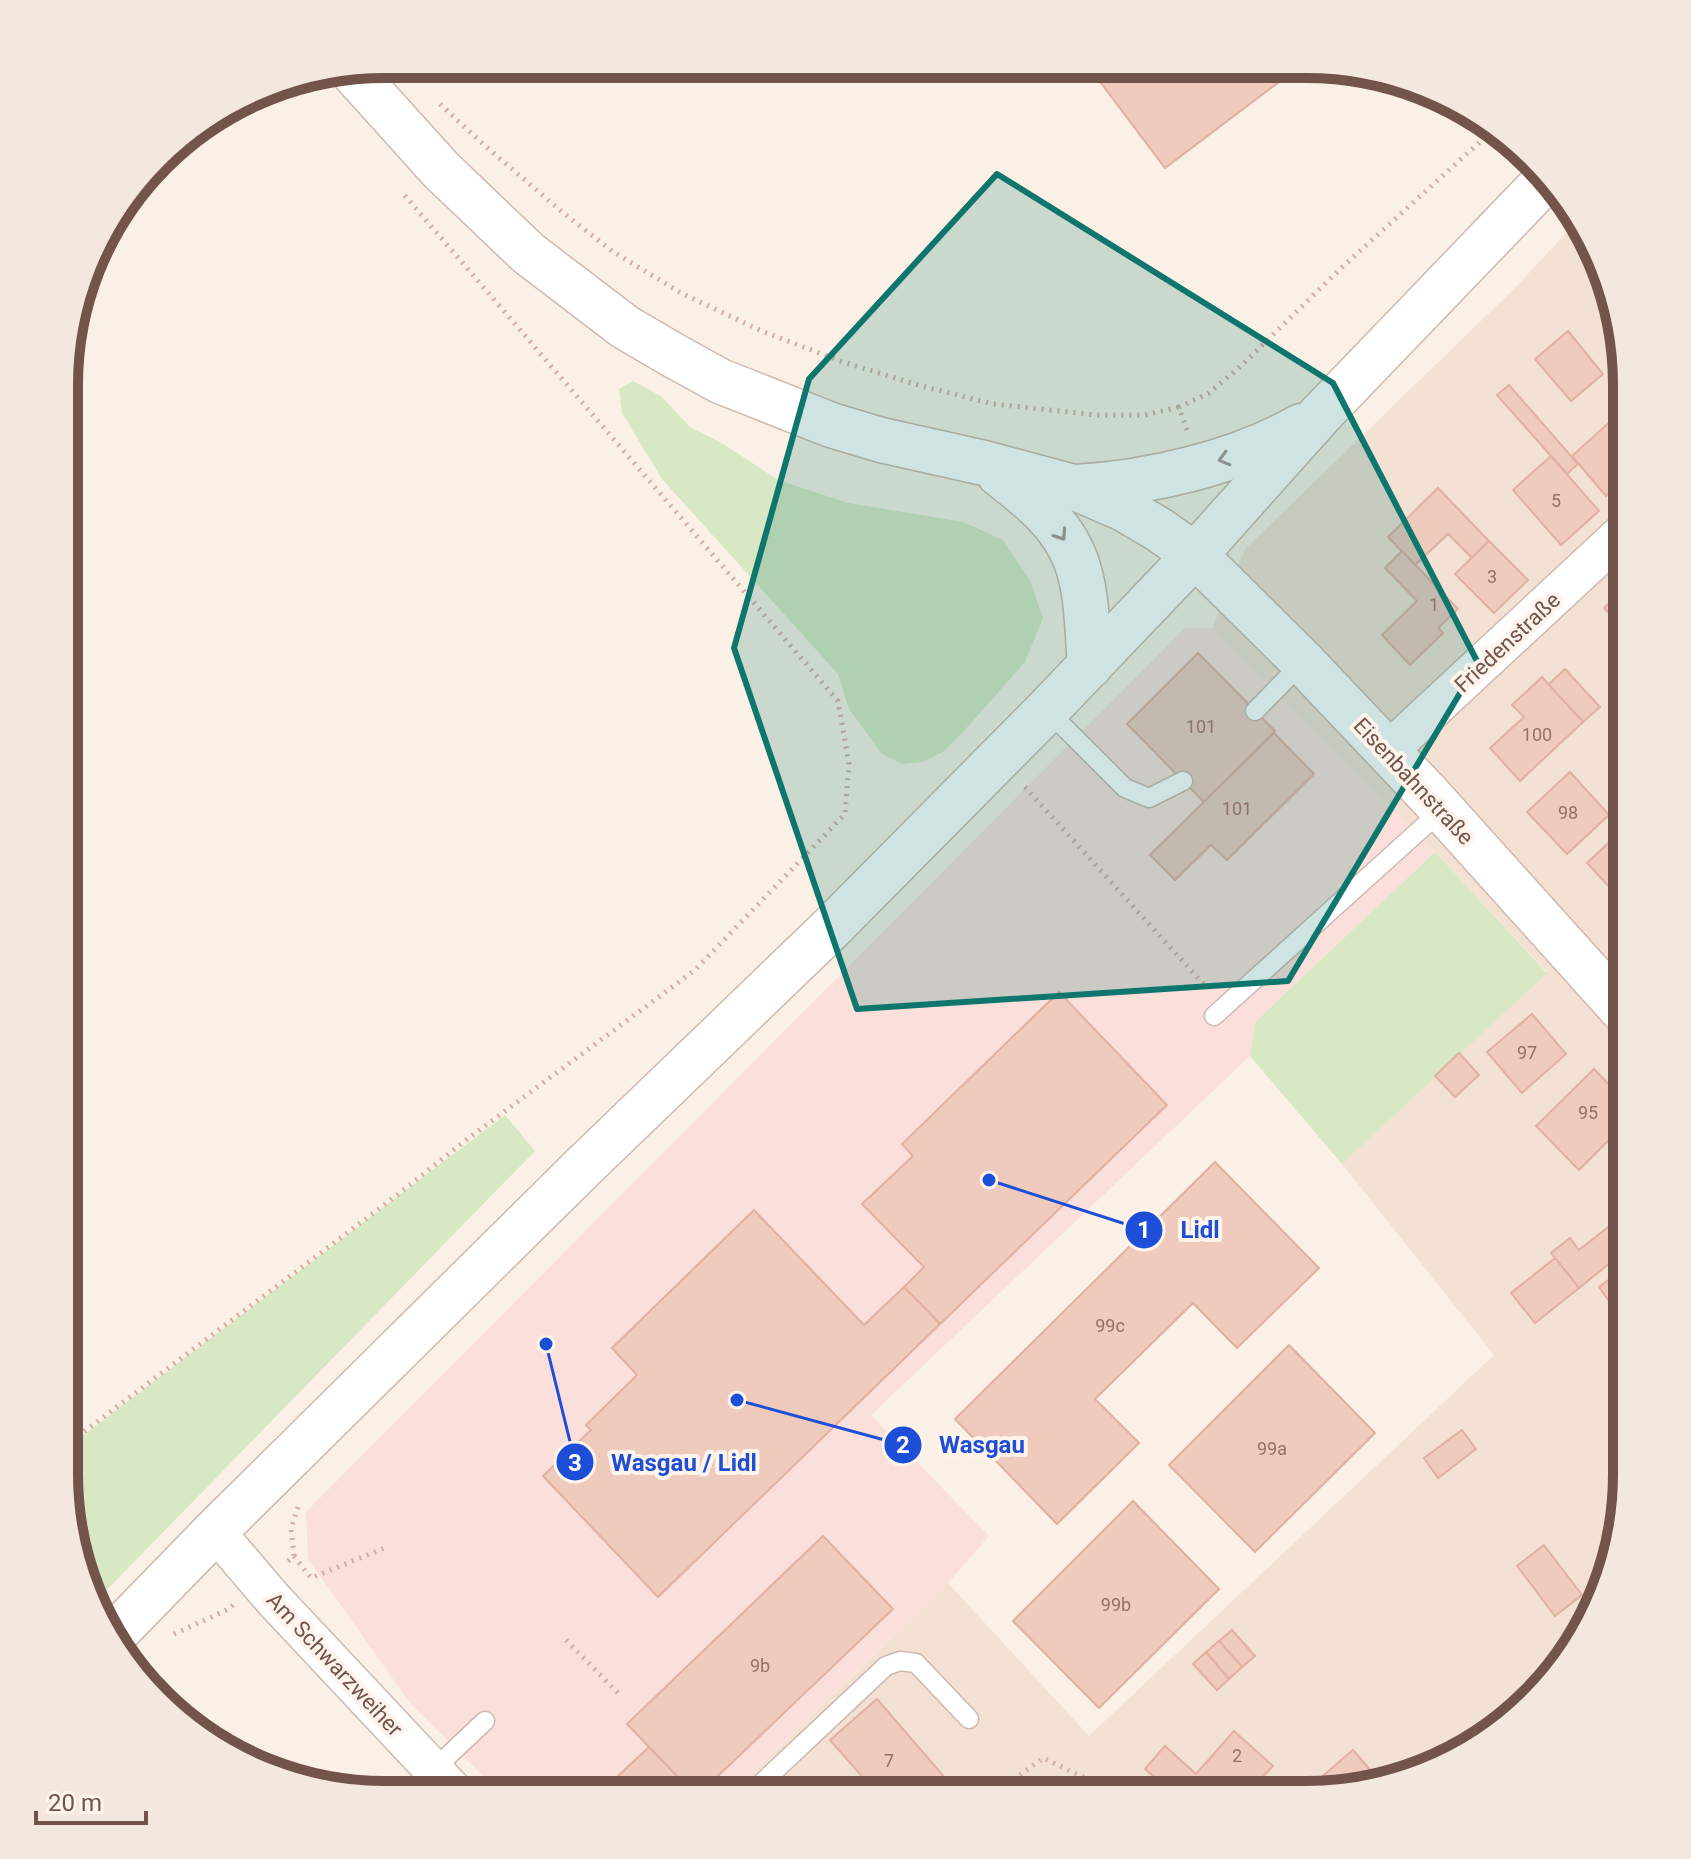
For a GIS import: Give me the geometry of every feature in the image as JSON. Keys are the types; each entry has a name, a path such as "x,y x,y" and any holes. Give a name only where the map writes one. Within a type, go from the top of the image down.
{"main road":[{"path":"335,82 441,170 528,253 625,327 720,381 831,425 1073,487 1098,486 1242,454 1320,415"},
{"path":"120,1629 582,1168 830,929 1047,710 1195,555 1320,415 1540,186"},
{"path":"984,463 1044,511 1064,538 1076,562 1084,592 1090,666"},
{"name":"Eisenbahnstraße","path":"1073,487 1124,509 1195,555 1303,662 1613,1000"}],"street":[{"name":"Friedenstraße","path":"1387,752 1613,542"},
{"name":"Am Schwarzweiher","path":"215,1531 444,1781"}],"lane":[{"path":"1255,711 1303,662"},
{"path":"1047,710 1125,788 1149,798 1183,781"},
{"path":"1214,1016 1442,810"},
{"path":"764,1781 886,1666 900,1661 916,1663 969,1719"},
{"path":"446,1781 485,1721"}],"path":[{"path":"439,103 561,211 612,251 681,293 764,332 843,362 918,385 993,404 1097,415 1145,415 1179,407 1209,393 1486,136"},
{"path":"78,1436 466,1140 695,970 845,814 849,764 838,701 396,185"},
{"path":"1179,407 1199,466"},
{"path":"1025,786 1213,994"},
{"path":"300,1500 291,1529 294,1556 311,1578 387,1547"},
{"path":"161,1639 229,1609 294,1556"},
{"path":"566,1640 621,1696"},
{"path":"1012,1781 1043,1758 1092,1781"}],"highlighted area":[{"path":"997,174 1333,383 1478,663 1288,981 857,1009 734,648 809,379"}],"shaded area":[{"path":"1570,229 1590,268 1603,306 1613,385 1613,1474 1603,1553 1590,1591 1572,1628 1537,1676 1493,1718 1460,1740 1423,1758 1366,1775 1306,1781 744,1781 948,1583 1089,1736 1494,1355 1342,1164 1547,972 1435,852 1212,628 1245,549 1516,287"},
{"path":"1185,628 1212,628 1435,852 1255,1022 1250,1056 871,1415 989,1536 948,1583 743,1781 488,1781 410,1703 308,1559 306,1512"}],"green space":[{"path":"633,381 661,396 690,427 725,445 778,480 848,503 963,522 1003,540 1030,580 1043,618 1025,662 943,752 922,762 902,764 882,754 849,709 838,674 662,479 622,413 619,389"},
{"path":"1435,852 1547,973 1342,1164 1250,1056 1255,1022"},
{"path":"505,1115 535,1151 103,1594 84,1534 79,1494 78,1439"}],"building":[{"path":"1108,78 1284,78 1165,168 1101,83"},
{"path":"1568,331 1603,374 1571,401 1535,359"},
{"path":"1509,385 1578,464 1567,474 1497,395"},
{"path":"1613,419 1613,490 1606,496 1572,456"},
{"path":"1551,456 1599,511 1561,545 1513,490"},
{"path":"1438,488 1489,541 1472,558 1448,534 1415,565 1388,537"},
{"path":"1489,541 1528,580 1494,613 1455,574"},
{"path":"1402,551 1458,609 1438,628 1443,633 1410,665 1382,635 1417,601 1385,568"},
{"path":"1613,599 1613,617 1604,608"},
{"path":"1198,653 1275,731 1204,802 1127,724"},
{"path":"1565,669 1600,707 1583,722 1548,685"},
{"path":"1542,677 1583,722 1520,781 1490,748 1524,717 1512,705"},
{"path":"1274,733 1314,774 1227,860 1211,845 1175,880 1150,855"},
{"path":"1570,772 1609,815 1567,854 1527,812"},
{"path":"1613,838 1613,891 1587,863"},
{"path":"1059,992 1167,1105 940,1324 904,1287 924,1267 862,1204 913,1156 902,1144"},
{"path":"1532,1014 1566,1054 1522,1093 1487,1052"},
{"path":"1459,1053 1479,1075 1455,1097 1435,1076"},
{"path":"1594,1069 1613,1089 1613,1136 1579,1170 1536,1126"},
{"path":"1215,1162 1319,1268 1237,1348 1193,1303 1095,1399 1139,1443 1057,1524 955,1419"},
{"path":"754,1210 864,1325 904,1287 940,1324 658,1597 543,1476 591,1430 586,1425 637,1375 612,1348"},
{"path":"1613,1223 1613,1261 1579,1288 1551,1253 1570,1238 1579,1250"},
{"path":"1555,1258 1579,1288 1535,1323 1511,1293"},
{"path":"1613,1277 1613,1307 1599,1287"},
{"path":"1289,1345 1375,1433 1255,1552 1169,1465"},
{"path":"1462,1430 1476,1449 1438,1478 1424,1458"},
{"path":"1133,1501 1219,1589 1099,1708 1013,1621"},
{"path":"823,1536 893,1609 713,1781 682,1781 627,1724"},
{"path":"1544,1545 1582,1595 1555,1616 1517,1566"},
{"path":"1232,1630 1255,1656 1242,1667 1219,1641"},
{"path":"1219,1641 1242,1667 1229,1679 1206,1652"},
{"path":"1206,1652 1229,1679 1217,1690 1193,1664"},
{"path":"877,1699 948,1781 866,1781 830,1740"},
{"path":"1234,1731 1273,1766 1259,1781 1159,1781 1145,1769 1165,1746 1196,1774"},
{"path":"649,1747 682,1781 613,1781"},
{"path":"1353,1750 1372,1772 1366,1775 1318,1780"}],"place":[{"name":"Lidl","path":"989,1180"},
{"name":"Wasgau / Lidl","path":"546,1344"},
{"name":"Wasgau","path":"737,1400"}]}
